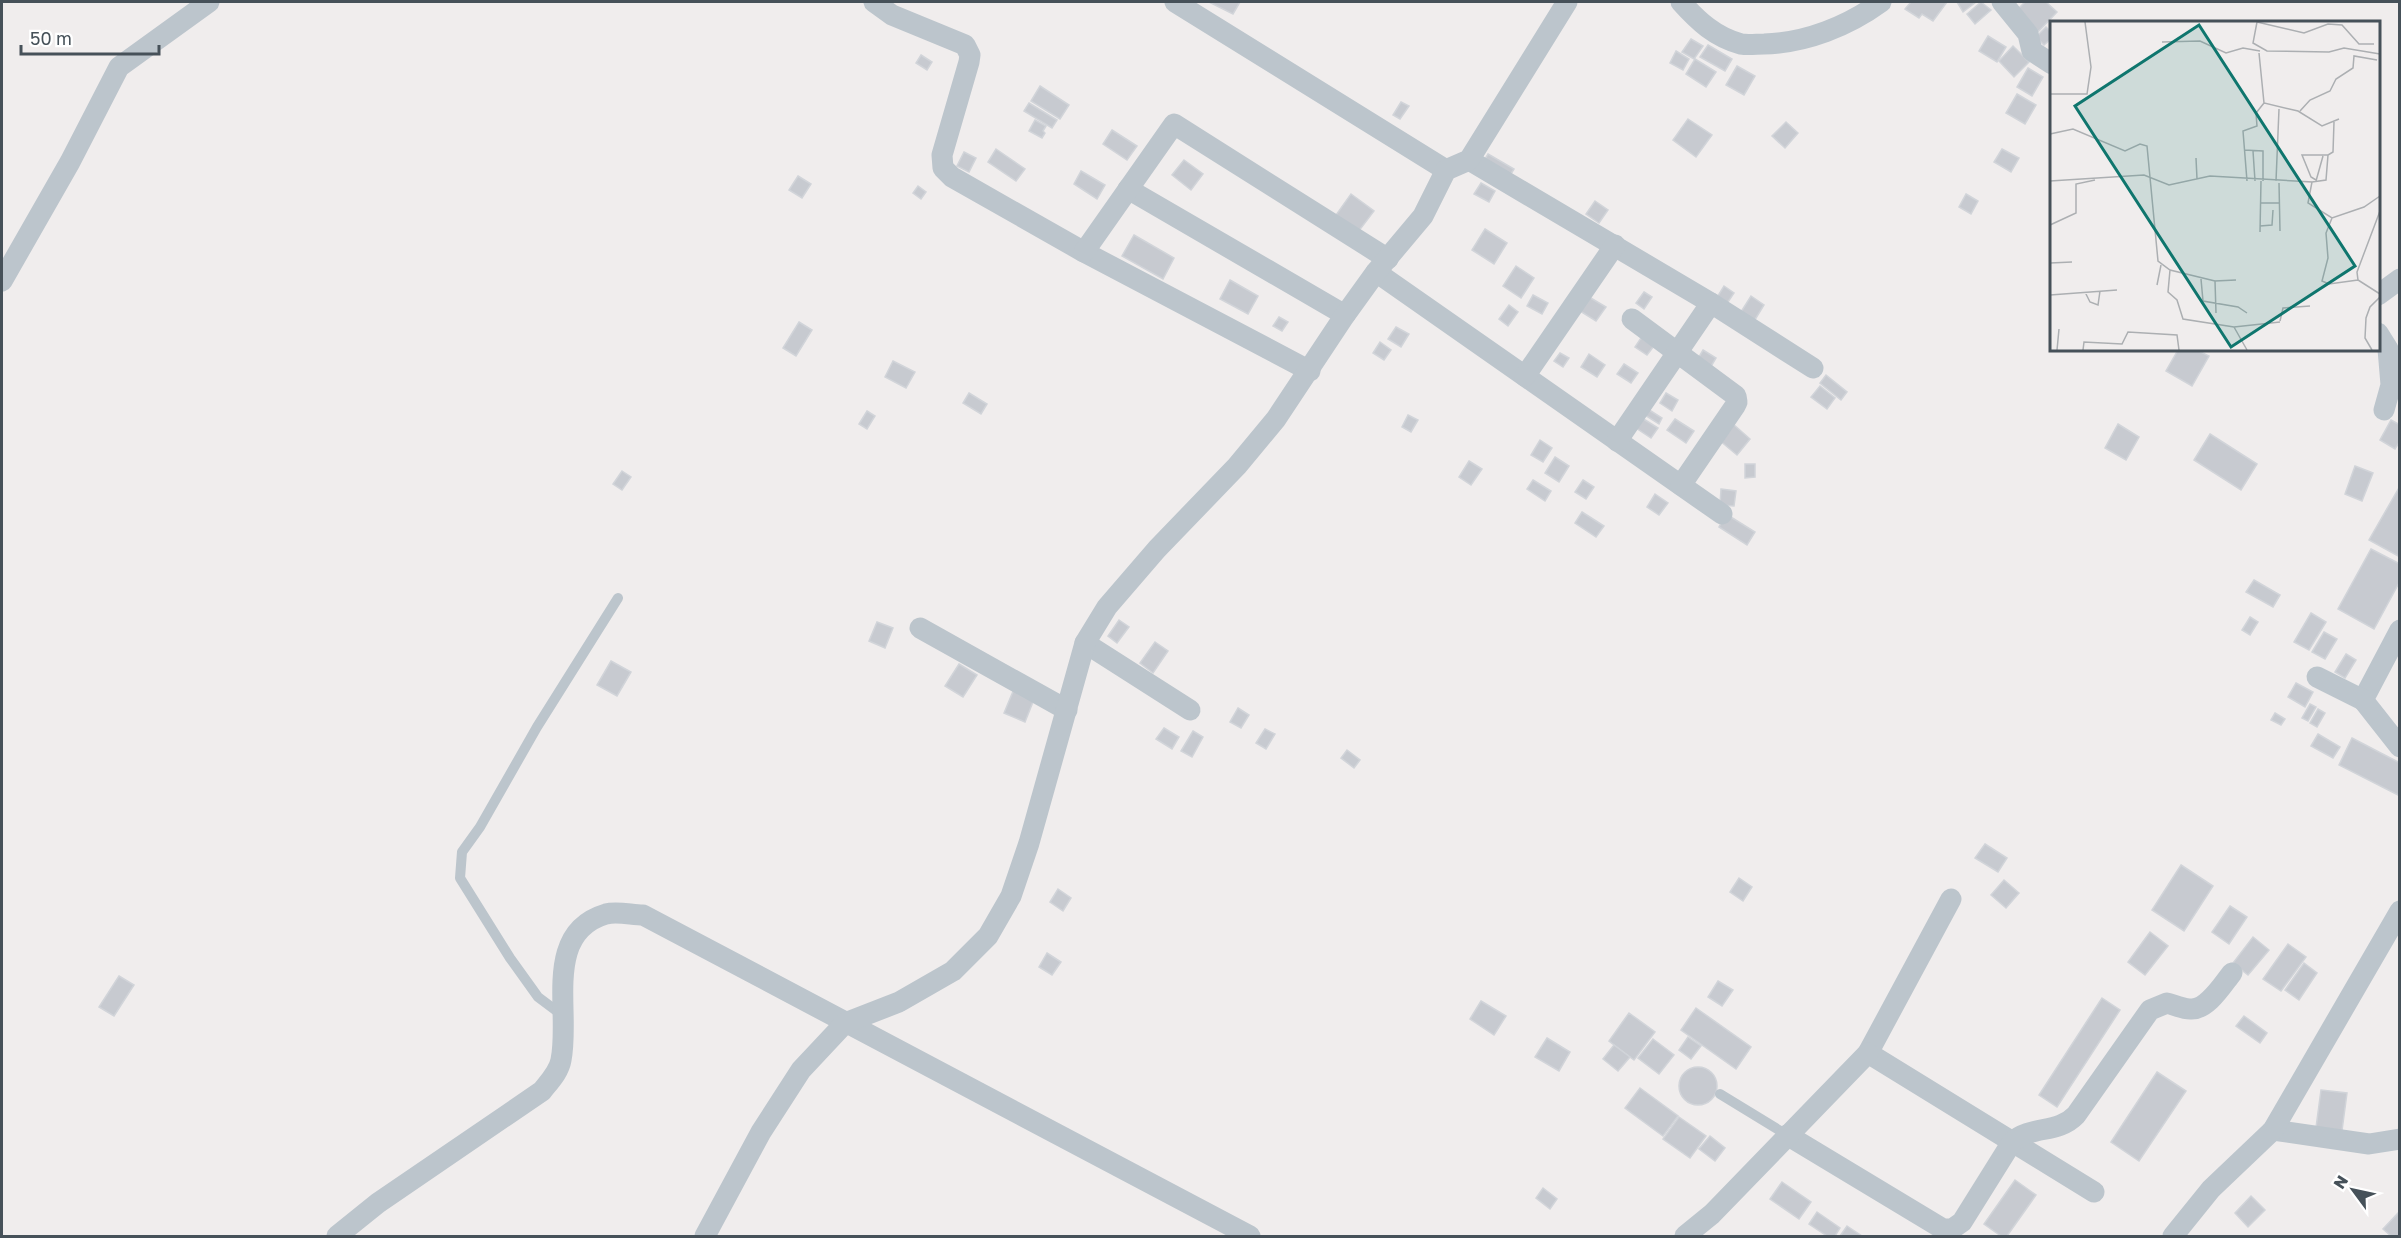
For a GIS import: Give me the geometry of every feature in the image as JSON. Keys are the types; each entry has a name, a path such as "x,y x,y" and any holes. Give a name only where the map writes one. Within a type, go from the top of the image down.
{"street":[{"path":"2,281 70,162 119,68 209,2"},
{"path":"874,2 892,15 965,45 970,54 942,155 943,168 952,177 1084,252 1310,371"},
{"path":"1175,2 1446,170"},
{"path":"705,1236 761,1132 801,1070 845,1023 899,1002 953,971 988,936 1011,896 1085,644 1107,607 1157,549 1244,458 1276,419 1345,315 1382,265 1423,216 1446,170 1469,160 1567,2"},
{"path":"1681,2 1696,19 1717,34 1743,44 1785,44 1822,33 1867,12 1881,2"},
{"path":"2002,2 2028,34 2032,51 2050,63"},
{"path":"1084,252 1174,124 1382,265 1524,376 1722,514"},
{"path":"1469,160 1615,245 1814,368"},
{"path":"1128,189 1345,315"},
{"path":"1524,376 1615,245"},
{"path":"2380,294 2400,279"},
{"path":"1617,441 1711,303"},
{"path":"1632,319 1736,396 1737,402 1681,485"},
{"path":"2380,335 2388,348 2391,385 2384,410"},
{"path":"920,628 1066,710"},
{"path":"2363,700 2400,630"},
{"path":"1085,644 1190,710"},
{"path":"2317,677 2363,700 2400,747"},
{"path":"1685,1236 1712,1214 1868,1053 1951,899"},
{"path":"2173,1236 2211,1189 2272,1130 2400,911"},
{"path":"337,1236 378,1203 542,1092 553,1078 561,1061 566,955 579,927 608,914 643,915 1250,1236"},
{"path":"1787,1136 1943,1229 1952,1229 1962,1222 2012,1142 2022,1133 2061,1127 2069,1123 2150,1010 2167,1003 2192,1010 2199,1007 2207,1003 2232,973"},
{"path":"1868,1053 2094,1192"},
{"path":"2272,1130 2368,1144 2400,1138"}],"lane":[{"path":"563,1015 538,997 510,958 460,878 462,852 480,827 537,727 618,598"},
{"path":"1720,1094 1787,1136"}],"building":[{"path":"1209,2 1240,2 1233,14"},
{"path":"1911,2 1947,2 1933,21 1922,14 1919,18 1905,9"},
{"path":"1957,2 1976,2 1963,12"},
{"path":"1981,2 1991,10 1975,24 1967,14"},
{"path":"2025,2 2046,2 2057,12 2037,33 2016,11"},
{"path":"2046,27 2050,31 2050,40 2044,45 2036,37"},
{"path":"1988,36 2006,47 1997,62 1979,51"},
{"path":"1691,39 1703,46 1694,59 1682,52"},
{"path":"1708,45 1732,59 1725,71 1700,57"},
{"path":"2013,46 2029,62 2014,77 1999,61"},
{"path":"1676,51 1689,59 1683,70 1670,63"},
{"path":"921,55 932,62 927,70 916,63"},
{"path":"1695,59 1716,72 1706,87 1686,74"},
{"path":"1737,66 1755,76 1744,95 1726,85"},
{"path":"2028,68 2043,77 2032,96 2017,87"},
{"path":"1040,86 1069,105 1060,119 1031,101"},
{"path":"2017,94 2036,105 2025,124 2006,113"},
{"path":"1401,102 1409,106 1400,119 1393,115"},
{"path":"1029,103 1057,120 1052,128 1024,111"},
{"path":"1688,119 1712,135 1696,157 1673,140"},
{"path":"1035,120 1046,126 1042,138 1029,131"},
{"path":"1786,122 1798,133 1785,148 1772,136"},
{"path":"1112,130 1137,146 1127,160 1103,144"},
{"path":"996,149 1025,169 1016,181 988,162"},
{"path":"2002,149 2019,158 2011,172 1994,162"},
{"path":"964,152 976,158 969,172 957,166"},
{"path":"1488,154 1514,169 1508,179 1482,164"},
{"path":"1184,160 1203,174 1191,190 1172,175"},
{"path":"1081,171 1105,185 1097,199 1074,184"},
{"path":"798,176 811,184 802,198 789,190"},
{"path":"1481,183 1495,191 1489,202 1474,194"},
{"path":"918,186 926,192 921,199 913,193"},
{"path":"1351,194 1374,211 1358,232 1336,215"},
{"path":"1966,194 1978,201 1971,214 1959,207"},
{"path":"1595,201 1608,210 1599,223 1586,214"},
{"path":"1485,229 1507,243 1494,264 1472,250"},
{"path":"1134,235 1174,258 1163,279 1122,256"},
{"path":"1516,266 1534,278 1521,298 1503,286"},
{"path":"1230,280 1258,296 1248,314 1220,299"},
{"path":"1724,286 1734,293 1726,305 1716,299"},
{"path":"1644,292 1652,297 1644,309 1636,303"},
{"path":"1533,295 1548,303 1542,314 1527,306"},
{"path":"1751,296 1764,305 1753,323 1739,315"},
{"path":"1589,297 1606,307 1596,321 1580,311"},
{"path":"1509,305 1518,312 1508,326 1499,319"},
{"path":"1279,317 1288,322 1282,331 1273,326"},
{"path":"799,322 812,330 796,356 783,348"},
{"path":"1396,327 1409,334 1401,347 1388,339"},
{"path":"1641,338 1654,346 1647,355 1635,347"},
{"path":"1380,342 1391,350 1384,360 1373,353"},
{"path":"1703,350 1716,358 1709,370 1696,362"},
{"path":"2177,351 2199,351 2209,356 2192,386 2166,371"},
{"path":"1560,353 1569,358 1563,367 1554,361"},
{"path":"1589,354 1605,365 1597,377 1581,367"},
{"path":"893,361 915,372 906,388 885,377"},
{"path":"1624,364 1638,373 1631,383 1617,374"},
{"path":"1826,375 1847,392 1841,400 1820,383"},
{"path":"1820,386 1835,398 1827,409 1811,397"},
{"path":"969,393 987,404 981,414 963,403"},
{"path":"1666,393 1678,400 1672,411 1660,403"},
{"path":"1643,406 1662,418 1659,424 1640,412"},
{"path":"867,411 875,416 867,429 859,424"},
{"path":"1408,415 1418,420 1411,432 1402,427"},
{"path":"1642,418 1658,428 1651,438 1636,428"},
{"path":"1675,419 1694,431 1686,443 1667,430"},
{"path":"2391,420 2400,425 2400,441 2395,449 2380,440"},
{"path":"1733,424 1750,439 1737,455 1719,440"},
{"path":"2118,424 2139,437 2126,460 2105,448"},
{"path":"2210,434 2257,464 2241,490 2194,460"},
{"path":"1540,440 1552,448 1543,462 1531,455"},
{"path":"1555,457 1569,466 1559,482 1545,473"},
{"path":"1469,461 1482,469 1471,485 1459,477"},
{"path":"1745,464 1755,464 1755,477 1745,478"},
{"path":"2355,466 2373,473 2362,501 2345,494"},
{"path":"622,471 631,477 622,490 613,484"},
{"path":"1533,480 1551,491 1545,501 1527,489"},
{"path":"1583,480 1594,487 1586,499 1575,492"},
{"path":"2400,486 2400,557 2369,540"},
{"path":"1721,489 1736,491 1734,506 1720,505"},
{"path":"1655,494 1668,503 1659,515 1647,507"},
{"path":"1582,512 1604,526 1596,537 1575,523"},
{"path":"1726,514 1755,532 1747,545 1719,527"},
{"path":"2371,549 2400,564 2400,581 2374,629 2338,609"},
{"path":"2254,580 2280,595 2273,607 2246,592"},
{"path":"2311,613 2326,622 2309,650 2294,642"},
{"path":"2250,617 2258,622 2250,635 2242,630"},
{"path":"1119,620 1129,627 1117,643 1108,636"},
{"path":"877,622 893,628 885,648 869,641"},
{"path":"2324,632 2337,639 2325,659 2312,652"},
{"path":"1155,642 1168,651 1153,673 1140,663"},
{"path":"2346,654 2356,660 2345,678 2335,672"},
{"path":"611,661 631,672 617,696 597,685"},
{"path":"959,664 977,675 963,697 945,686"},
{"path":"2296,683 2313,692 2305,707 2288,697"},
{"path":"1014,689 1035,697 1025,722 1004,713"},
{"path":"2310,704 2316,707 2308,721 2302,718"},
{"path":"1238,708 1249,715 1241,728 1230,722"},
{"path":"2318,709 2325,713 2317,727 2310,723"},
{"path":"2275,713 2285,719 2281,725 2271,720"},
{"path":"1164,728 1179,737 1172,749 1156,739"},
{"path":"1265,729 1275,734 1266,749 1256,743"},
{"path":"1193,731 1203,737 1192,757 1181,751"},
{"path":"2318,734 2340,747 2333,758 2311,746"},
{"path":"2352,738 2400,763 2400,796 2339,765"},
{"path":"1347,750 1360,760 1354,768 1341,758"},
{"path":"1985,844 2007,858 1998,872 1975,858"},
{"path":"2181,865 2213,886 2184,931 2152,910"},
{"path":"1739,878 1752,887 1743,901 1730,892"},
{"path":"2004,880 2019,893 2006,908 1991,895"},
{"path":"1058,889 1071,898 1063,911 1050,902"},
{"path":"2230,906 2247,917 2229,944 2212,932"},
{"path":"2150,932 2168,946 2145,975 2128,962"},
{"path":"2253,937 2269,950 2248,975 2233,963"},
{"path":"2288,944 2306,957 2281,991 2263,979"},
{"path":"1047,953 1061,962 1052,975 1039,967"},
{"path":"2304,963 2317,973 2299,1000 2285,990"},
{"path":"119,976 134,985 114,1016 99,1007"},
{"path":"1718,981 1733,990 1722,1006 1708,997"},
{"path":"2102,998 2120,1010 2057,1107 2039,1095"},
{"path":"1481,1001 1506,1016 1494,1035 1470,1019"},
{"path":"1696,1008 1751,1047 1736,1069 1681,1030"},
{"path":"1629,1013 1655,1032 1634,1060 1609,1041"},
{"path":"2244,1016 2267,1033 2260,1043 2236,1026"},
{"path":"1688,1037 1701,1046 1691,1059 1679,1050"},
{"path":"1547,1038 1570,1052 1559,1071 1535,1057"},
{"path":"1653,1039 1674,1055 1659,1074 1638,1058"},
{"path":"1614,1045 1630,1057 1618,1071 1603,1059"},
{"path":"1698,1067 1712,1072 1717,1086 1712,1100 1698,1105 1684,1100 1679,1086 1684,1072"},
{"path":"2157,1072 2186,1091 2139,1161 2111,1142"},
{"path":"1640,1088 1678,1116 1663,1136 1625,1108"},
{"path":"2321,1090 2347,1093 2341,1138 2315,1135"},
{"path":"1679,1117 1706,1136 1690,1158 1663,1139"},
{"path":"1710,1136 1725,1148 1715,1161 1699,1149"},
{"path":"2015,1180 2036,1195 2007,1236 2001,1236 1984,1224"},
{"path":"1782,1182 1811,1202 1799,1219 1770,1199"},
{"path":"1543,1188 1557,1199 1550,1209 1536,1198"},
{"path":"2251,1196 2265,1210 2248,1227 2235,1213"},
{"path":"2400,1211 2400,1236 2391,1236 2383,1229"},
{"path":"1817,1212 1840,1228 1835,1236 1827,1236 1809,1224"},
{"path":"1847,1226 1862,1236 1840,1236"}]}
